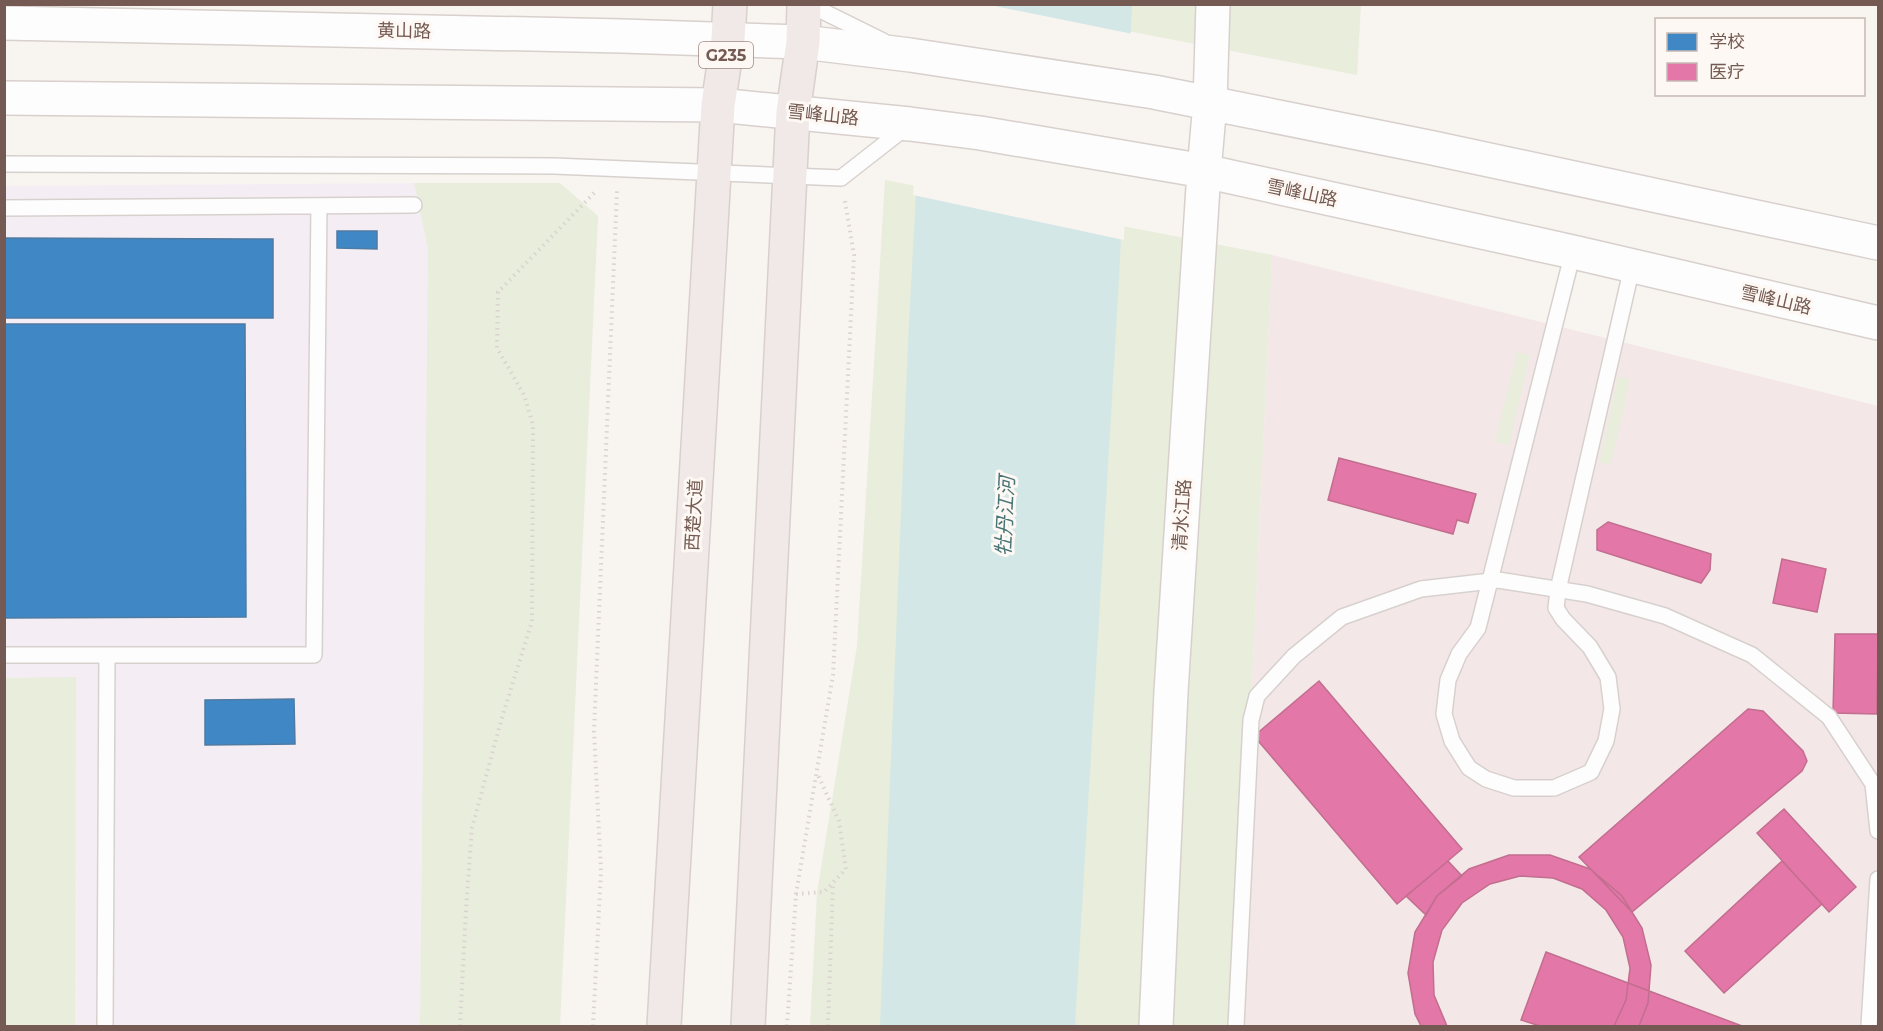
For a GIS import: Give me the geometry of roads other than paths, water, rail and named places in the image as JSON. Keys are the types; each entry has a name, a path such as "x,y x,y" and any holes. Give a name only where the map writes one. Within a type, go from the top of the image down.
{"highway":[{"name":"西楚大道","path":"664,1026 718,105 728,39 730,4"},
{"path":"748,1026 793,112 806,4"}],"main road":[{"name":"清水江路","path":"1156,1026 1171,692 1210,103 1213,4"},
{"name":"黄山路","path":"4,23 803,42"},
{"path":"803,42 910,55 1154,92 1440,149 1878,243"},
{"path":"4,98 718,105"},
{"name":"雪峰山路","path":"718,105 980,133 1204,171 1573,252 1878,323"}],"lane":[{"path":"806,4 910,55"},
{"path":"4,164 554,166 841,178 910,124"},
{"path":"4,655 314,655 319,206"},
{"path":"4,208 414,206"},
{"path":"1573,252 1478,628 1458,654 1448,680 1444,714 1452,741 1469,768 1486,779 1514,788 1554,788 1591,772 1606,741 1612,709 1608,677 1590,647 1563,619 1556,608 1558,590 1632,267"},
{"path":"1236,1026 1251,720 1257,696 1294,656 1342,617 1421,589 1498,580 1587,594 1665,616 1752,655 1829,717 1873,784 1878,831"},
{"path":"105,1026 107,655"},
{"path":"1869,1026 1878,879"}],"water":[{"name":"牡丹江河","path":"926,5 1132,5 1119,279 1075,1026 880,1026 908,343"}]}
